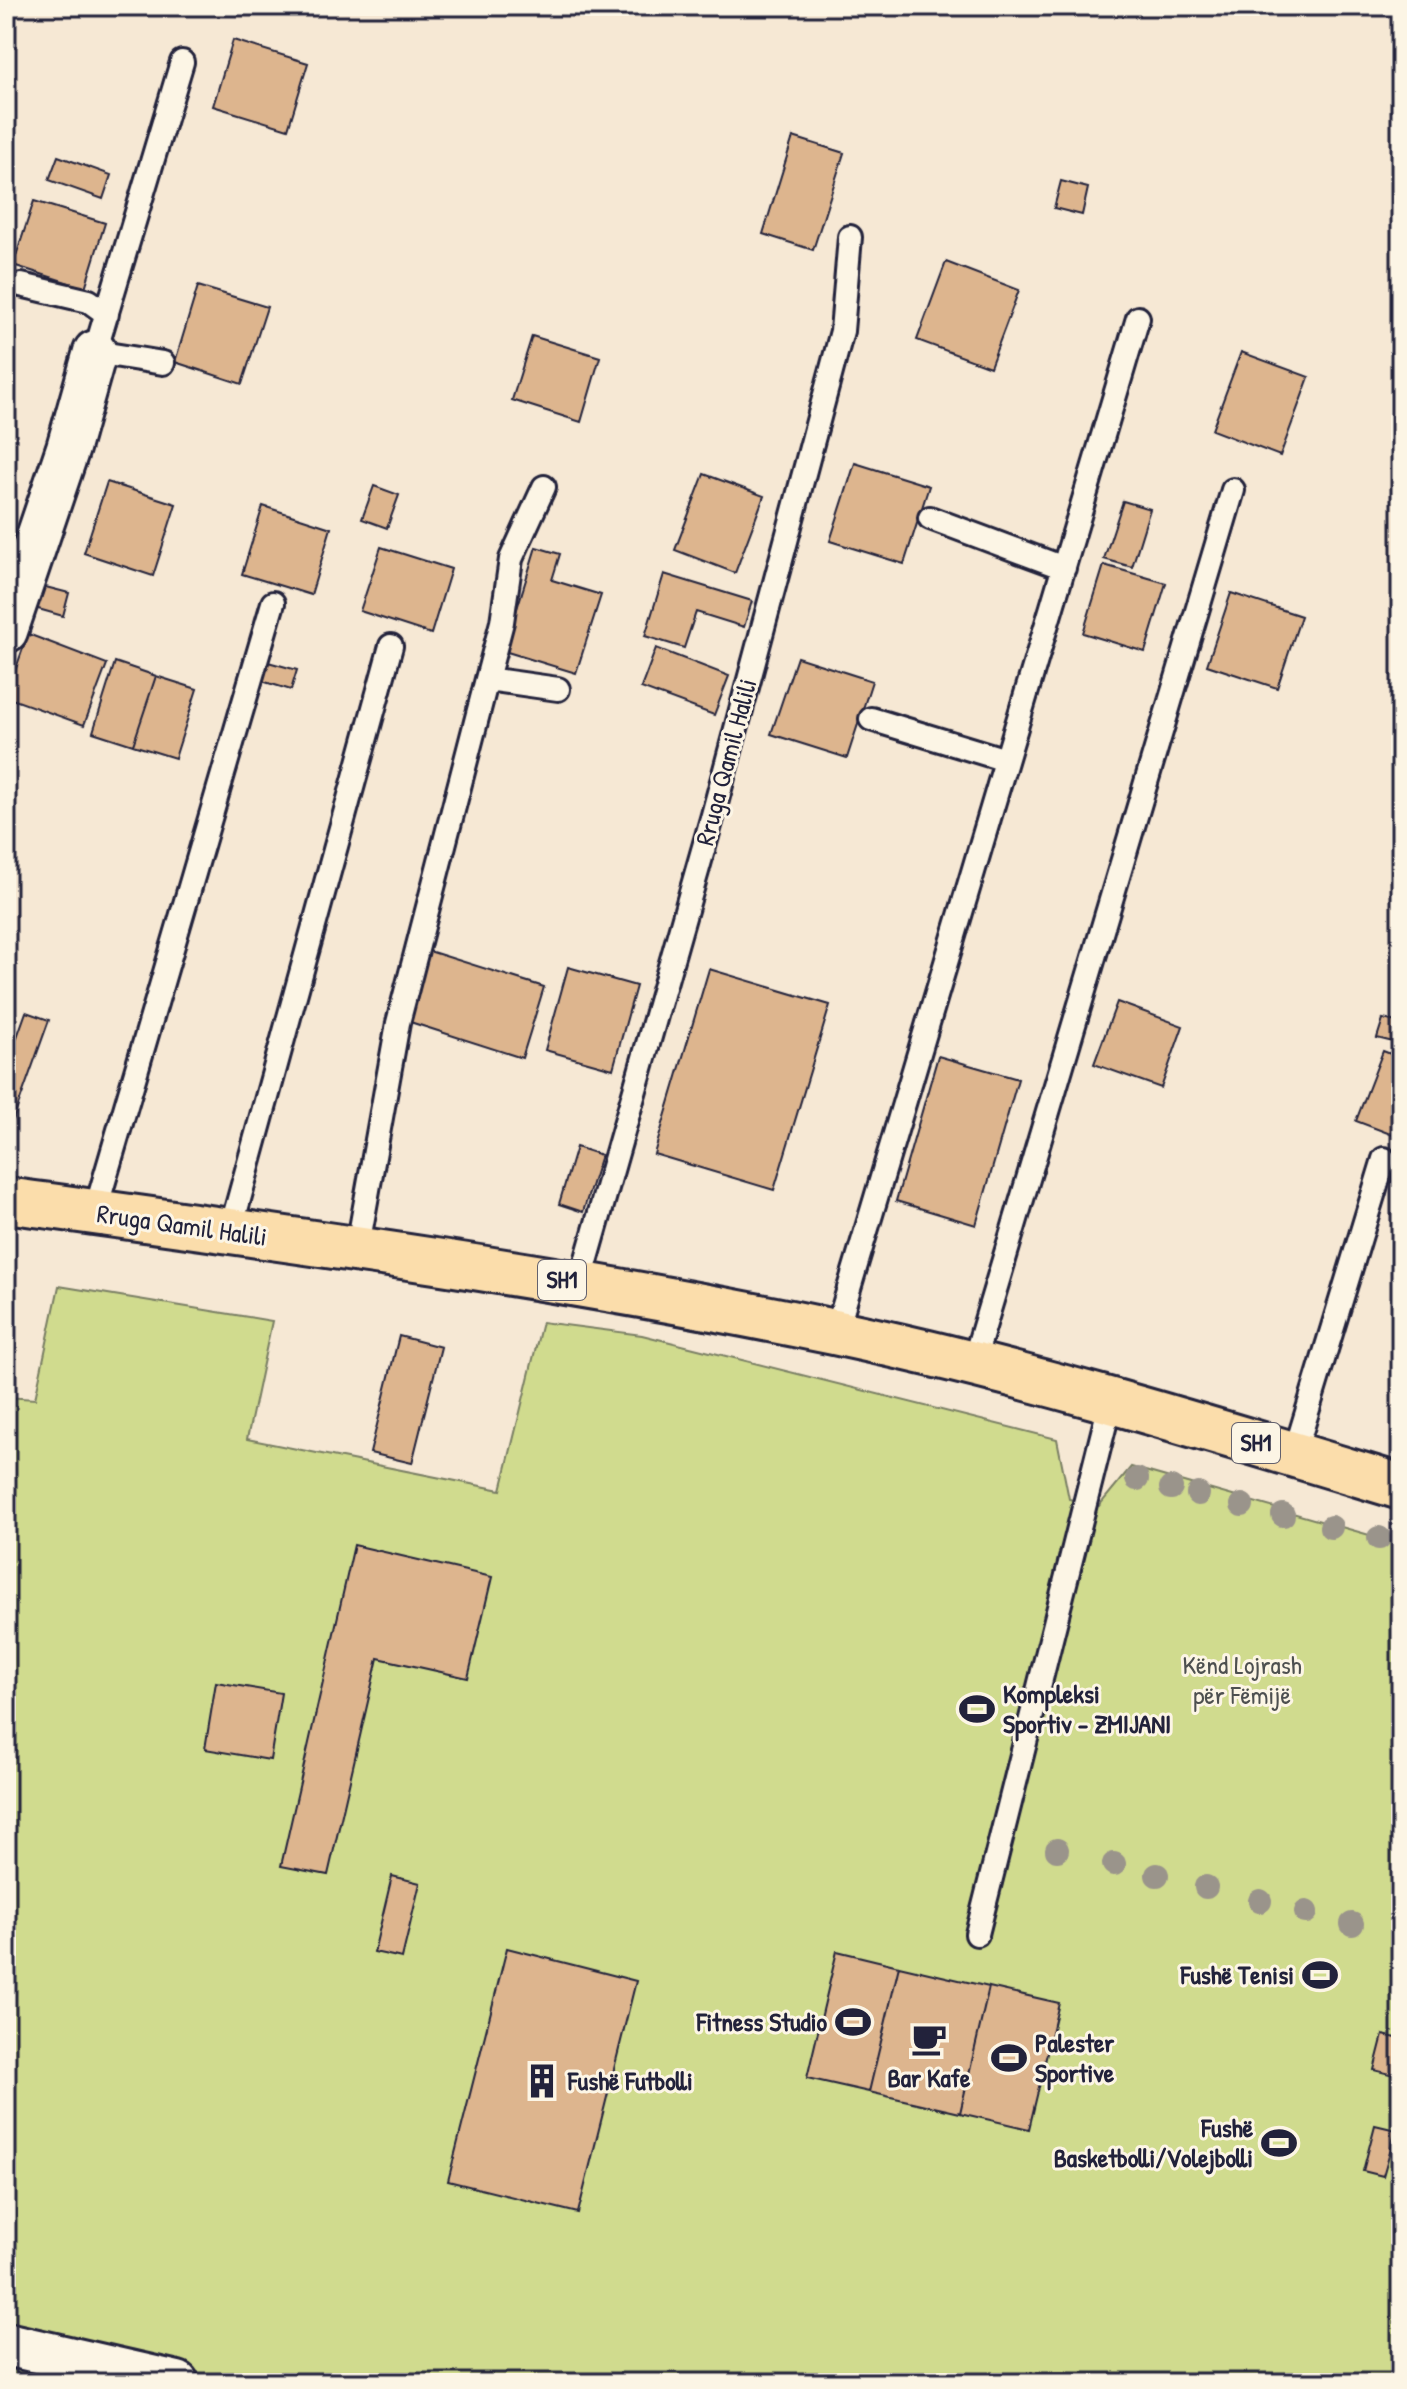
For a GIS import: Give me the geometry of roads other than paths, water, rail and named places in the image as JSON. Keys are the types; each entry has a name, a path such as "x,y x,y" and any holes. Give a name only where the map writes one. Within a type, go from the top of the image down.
{"main road":[{"name":"Rruga Qamil Halili","path":"6,1200 580,1283 836,1332 1111,1400"},
{"name":"SH1","path":"1111,1400 1401,1487"}],"street":[{"path":"6,631 68,448 101,333"},
{"path":"6,2344 177,2383"}],"lane":[{"path":"101,333 182,62"},
{"name":"Rruga Qamil Halili","path":"580,1283 713,815 842,331 850,237"},
{"path":"21,285 89,301 101,333 163,363"},
{"path":"836,1332 1138,318"},
{"path":"357,1251 398,1023 502,622 511,559 544,487"},
{"path":"973,1364 1233,490"},
{"path":"930,518 1064,568"},
{"path":"95,1212 273,603"},
{"path":"230,1232 391,646"},
{"path":"487,679 558,689"},
{"path":"871,719 1006,760"},
{"path":"1294,1455 1384,1159"},
{"path":"977,1934 1111,1400"}],"place":[{"name":"Kompleksi Sportiv - ZMIJANI","path":"977,1709"},
{"name":"Fushë Tenisi","path":"1320,1975"},
{"name":"Fitness Studio","path":"853,2022"},
{"name":"Bar Kafe","path":"929,2039"},
{"name":"Palester Sportive","path":"1009,2058"},
{"name":"Fushë Futbolli","path":"542,2081"},
{"name":"Fushë Basketbolli/Volejbolli","path":"1279,2143"}],"park label":[{"name":"Kënd Lojrash për Fëmijë","path":"1242,1680"}]}
